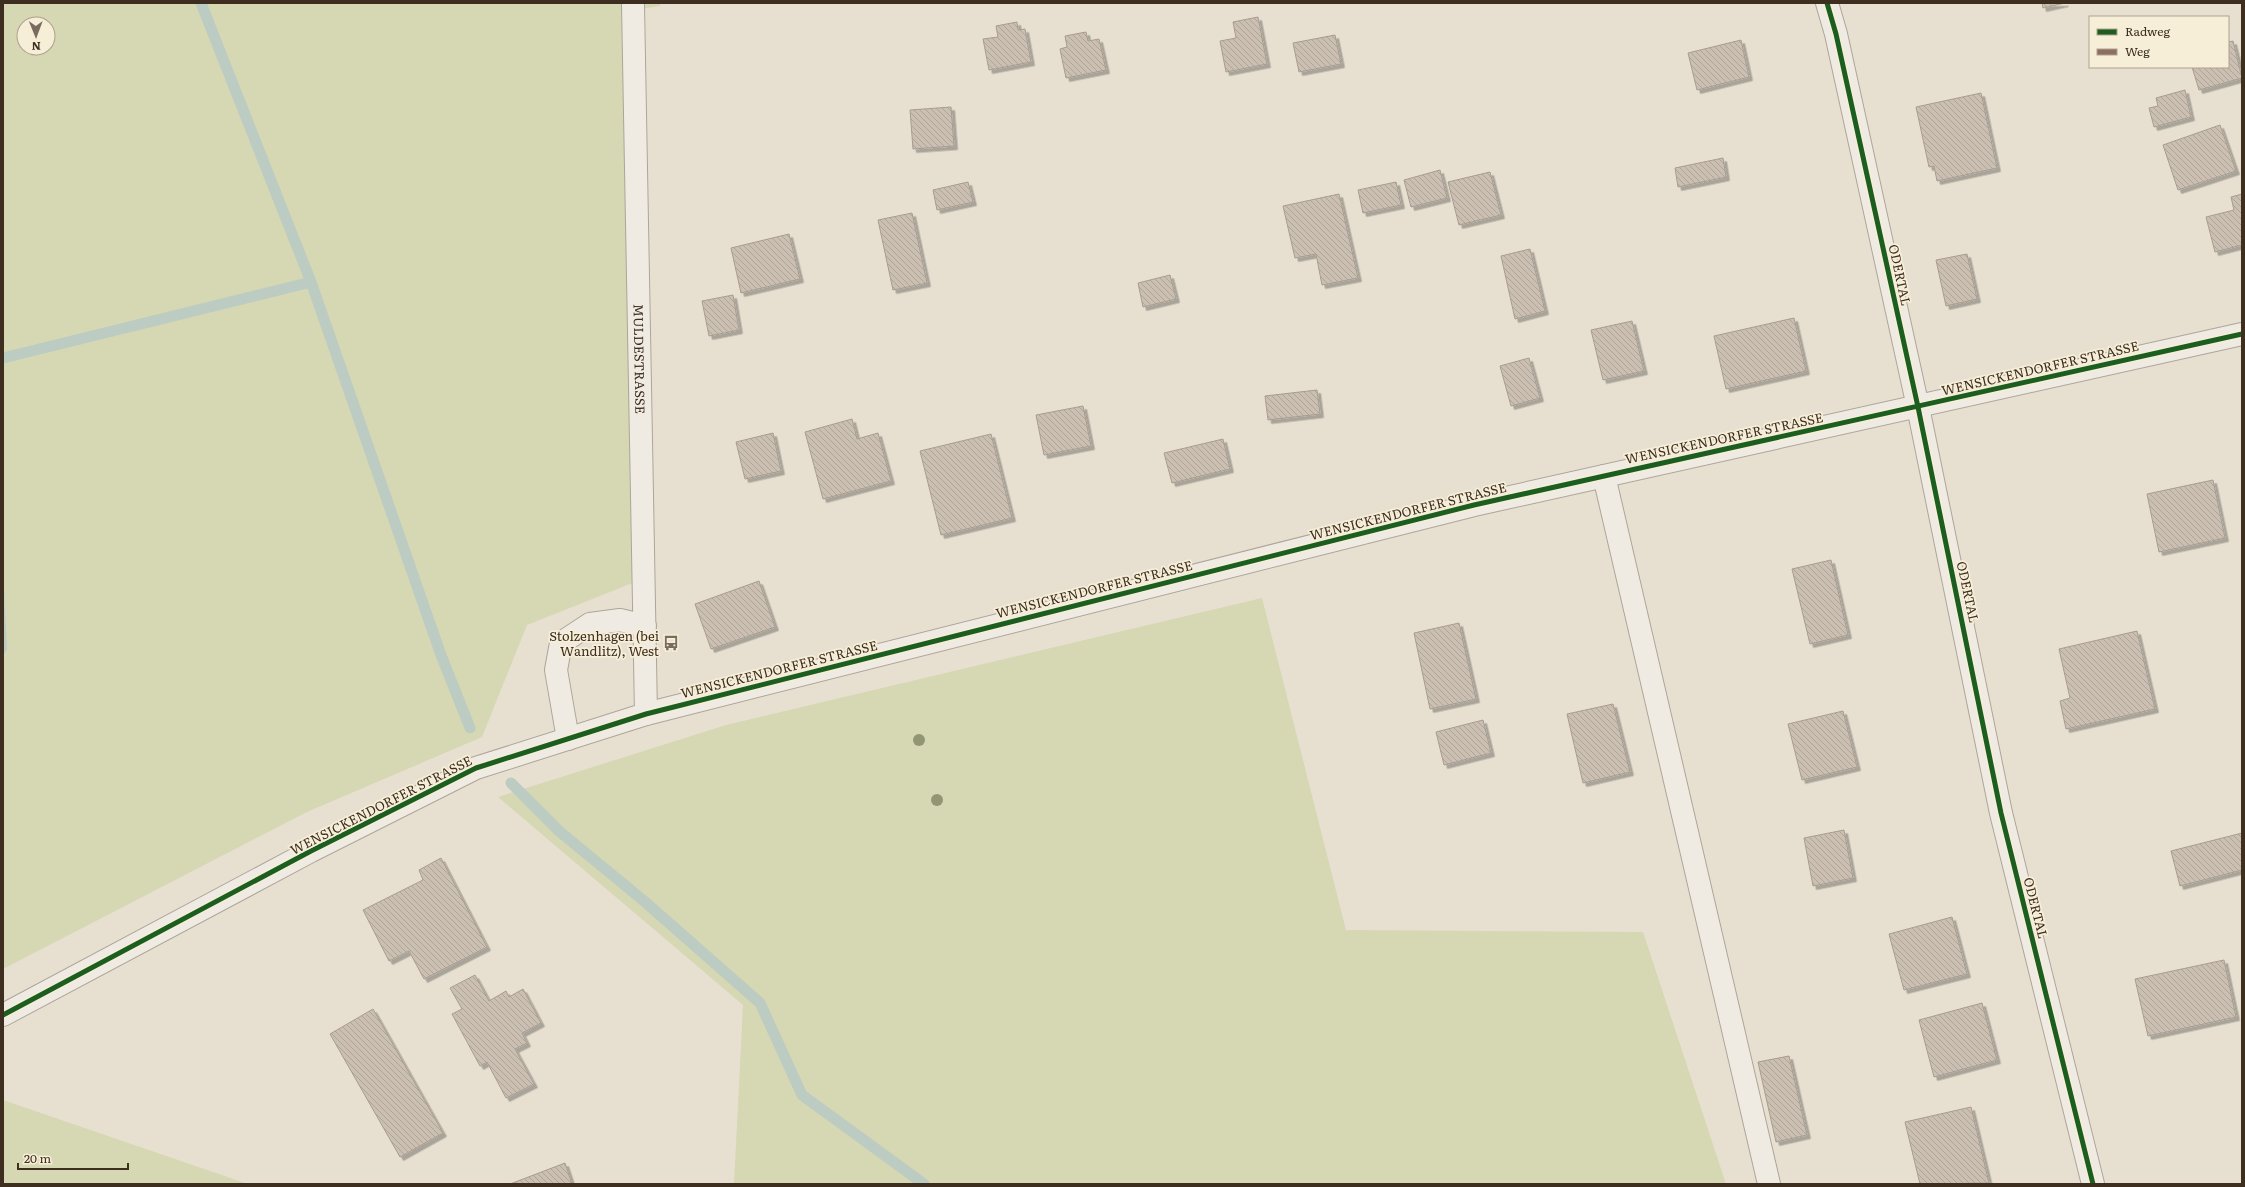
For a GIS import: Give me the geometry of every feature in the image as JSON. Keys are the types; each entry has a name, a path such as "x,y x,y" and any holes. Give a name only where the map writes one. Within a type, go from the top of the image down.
{"street":[{"name":"ODERTAL","path":"1827,3 1836,34 1918,407 2001,813 2093,1184"},
{"name":"MULDESTRASSE","path":"633,4 646,714"},
{"name":"WENSICKENDORFER STRASSE","path":"3,1015 311,851 476,768 646,714 1474,505 2242,334"},
{"path":"1604,476 1769,1184"},
{"path":"568,739 556,670 561,643 590,624 620,620 645,626"}],"green space":[{"path":"3,3 660,3 660,6 623,12 635,582 527,625 482,737 307,812 3,969"},
{"path":"1262,598 1346,930 1643,932 1726,1184 734,1184 743,1005 498,797 726,725"},
{"path":"3,1100 248,1184 3,1184"}],"shaded area":[{"path":"3,569 7,649 3,656"}],"building":[{"path":"2042,3 2065,3 2043,8"},
{"path":"1258,17 1267,64 1226,72 1220,41 1236,38 1233,22"},
{"path":"1017,22 1018,30 1025,29 1031,62 989,70 983,39 998,37 996,26"},
{"path":"1086,32 1088,41 1099,39 1106,70 1066,78 1060,49 1067,47 1065,36"},
{"path":"1335,35 1341,64 1299,72 1293,43"},
{"path":"1741,40 1749,77 1697,90 1688,53"},
{"path":"2233,41 2242,78 2199,90 2192,68 2229,68 2229,42"},
{"path":"2185,90 2191,117 2154,127 2149,108 2158,106 2156,98"},
{"path":"1981,93 1997,168 1937,181 1934,166 1929,167 1916,107"},
{"path":"951,107 954,146 913,149 910,110"},
{"path":"2220,125 2236,171 2178,190 2163,145"},
{"path":"1723,158 1726,177 1678,187 1675,168"},
{"path":"1440,170 1447,198 1411,207 1404,180"},
{"path":"1490,172 1501,215 1459,225 1448,182"},
{"path":"968,182 973,202 937,210 933,190"},
{"path":"1396,182 1401,205 1363,213 1358,190"},
{"path":"1339,194 1358,278 1322,285 1316,254 1295,258 1283,206"},
{"path":"2242,194 2242,245 2215,252 2206,217 2234,210 2231,197"},
{"path":"912,213 927,283 893,290 878,220"},
{"path":"789,234 800,279 741,293 731,248"},
{"path":"1530,249 1545,311 1515,319 1501,256"},
{"path":"1967,254 1977,299 1946,306 1936,260"},
{"path":"1170,275 1176,299 1143,307 1138,283"},
{"path":"733,295 739,330 709,336 702,301"},
{"path":"1794,318 1806,371 1726,389 1714,336"},
{"path":"1632,321 1644,371 1603,380 1591,330"},
{"path":"1529,358 1540,398 1511,406 1500,366"},
{"path":"1317,390 1320,414 1268,420 1265,396"},
{"path":"1083,406 1091,446 1044,455 1036,415"},
{"path":"852,419 857,439 878,433 891,481 823,499 805,432"},
{"path":"773,433 781,471 745,479 736,442"},
{"path":"991,434 1012,518 941,535 920,451"},
{"path":"1223,439 1230,469 1172,483 1164,453"},
{"path":"2213,480 2225,538 2159,552 2147,494"},
{"path":"1831,560 1848,635 1810,644 1792,569"},
{"path":"759,581 775,627 711,649 695,604"},
{"path":"1459,623 1476,699 1430,709 1414,633"},
{"path":"2137,631 2155,709 2066,729 2060,701 2070,698 2059,649"},
{"path":"1613,704 1630,772 1583,783 1567,714"},
{"path":"1843,711 1857,767 1802,780 1788,724"},
{"path":"1483,720 1491,753 1444,765 1436,732"},
{"path":"1844,830 1853,878 1813,886 1804,838"},
{"path":"2242,833 2242,870 2180,886 2171,851"},
{"path":"441,858 487,947 424,979 409,951 389,961 363,910 423,880 419,870"},
{"path":"1952,917 1967,974 1904,990 1889,934"},
{"path":"2224,960 2236,1017 2148,1036 2135,979"},
{"path":"475,975 489,1001 506,991 509,997 523,989 541,1023 522,1033 527,1043 515,1049 534,1084 506,1098 487,1062 480,1066 452,1014 462,1009 450,988"},
{"path":"1982,1003 1997,1060 1934,1077 1919,1020"},
{"path":"373,1009 443,1133 400,1157 330,1034"},
{"path":"1789,1056 1807,1135 1776,1142 1758,1062"},
{"path":"1971,1107 1989,1183 1920,1184 1905,1122"},
{"path":"565,1163 572,1184 510,1184"}],"waterway":[{"path":"201,3 311,282 441,655 470,728"},
{"path":"3,358 311,282"},
{"path":"511,783 559,831 644,901 760,1003 802,1095 924,1184"}],"cycle path":[{"path":"1827,3 1836,34 1918,407 2001,813 2093,1184"},
{"path":"3,1015 311,851 476,768 646,714 1474,505 2242,334"}],"place":[{"name":"Stolzenhagen (bei Wandlitz), West","path":"671,643"}]}
